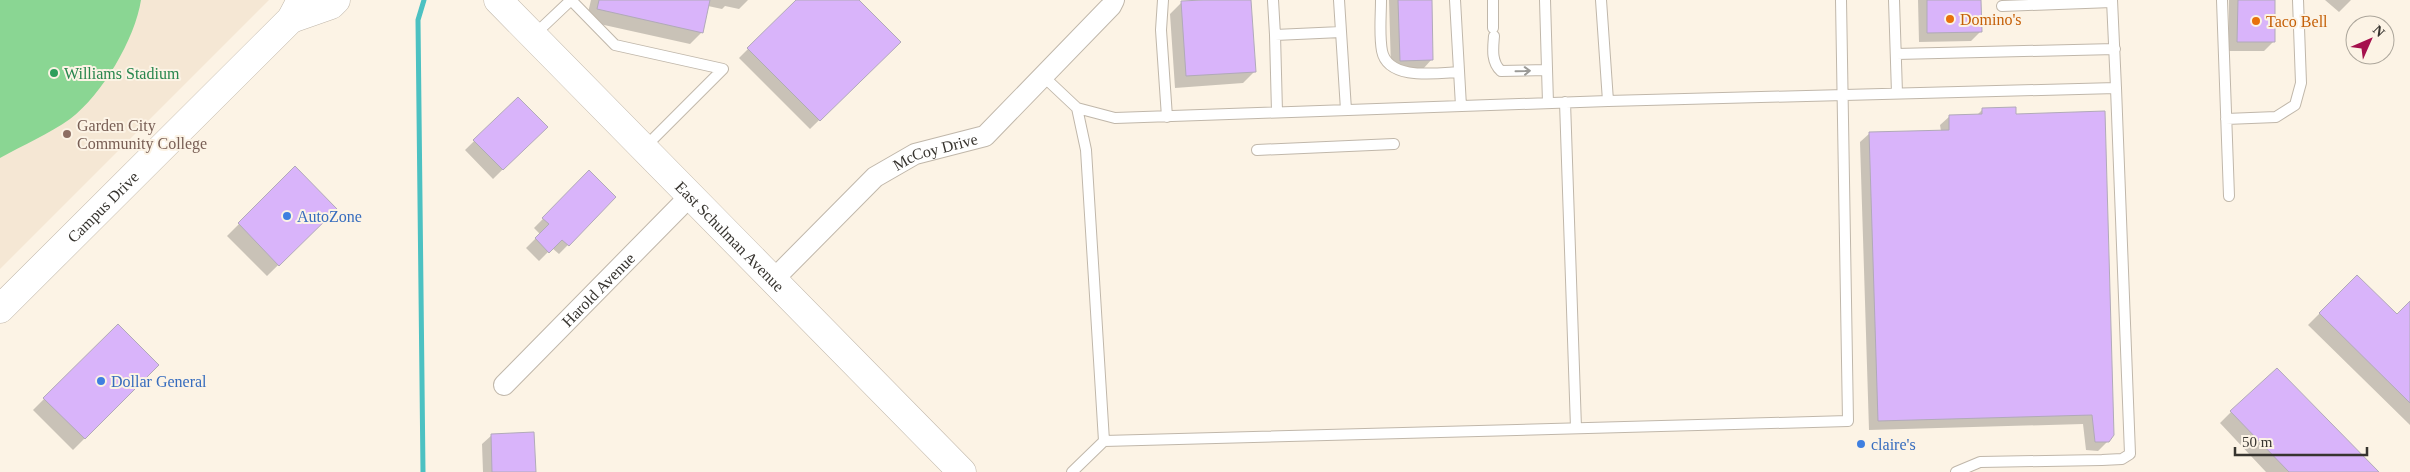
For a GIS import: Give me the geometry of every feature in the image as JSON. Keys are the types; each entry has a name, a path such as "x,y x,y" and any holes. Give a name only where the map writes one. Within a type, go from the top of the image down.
{"street":[{"name":"Campus Drive","path":"0,309 296,10 331,5 336,0"},
{"name":"East Schulman Avenue","path":"498,0 962,472"},
{"name":"McCoy Drive","path":"774,280 875,177 915,154 985,136 1111,6 1114,0"},
{"name":"Harold Avenue","path":"504,385 691,195"}],"lane":[{"path":"533,35 570,0 615,45 723,69 644,148"},
{"path":"1163,0 1161,30 1167,117"},
{"path":"1273,0 1277,112"},
{"path":"1339,0 1346,110"},
{"path":"1381,0 1382,53 1391,65 1408,74 1458,72"},
{"path":"1455,0 1461,106"},
{"path":"1493,0 1494,57 1496,66 1501,71 1547,70"},
{"path":"1545,0 1548,103"},
{"path":"1601,0 1608,100"},
{"path":"1072,472 1104,441 1848,421 1841,0"},
{"path":"1894,0 1897,94"},
{"path":"2222,0 2229,196"},
{"path":"2226,119 2276,117 2295,105 2301,83 2298,0"},
{"path":"1956,472 1980,462 2108,460 2122,459 2130,454 2112,1 2002,6"},
{"path":"1275,35 1341,32"},
{"path":"1896,54 2115,49"},
{"path":"1043,76 1077,108 1115,118 1608,100 2116,88"},
{"path":"1565,102 1576,428"},
{"path":"1077,108 1086,150 1104,441"},
{"path":"1257,150 1394,144"}],"shaded area":[{"name":"Garden City Community College","path":"0,0 269,0 0,269"}],"green space":[{"name":"Williams Stadium","path":"0,0 141,0 132,32 115,65 94,96 70,119 45,135 0,158"}],"building":[{"path":"599,0 710,0 703,33 597,9"},
{"path":"796,0 859,0 901,42 820,121 747,48"},
{"path":"1251,0 1256,72 1186,76 1181,1"},
{"path":"1398,0 1432,0 1433,60 1400,61"},
{"path":"1927,0 1981,0 1982,32 1927,33"},
{"name":"Taco Bell","path":"2238,0 2275,0 2275,42 2237,42"},
{"path":"518,97 548,127 503,170 473,140"},
{"path":"2016,107 2016,114 2105,111 2114,435 2109,442 2095,442 2092,415 1878,421 1869,132 1949,130 1949,115 1982,114 1982,108"},
{"name":"AutoZone","path":"295,166 337,209 279,266 238,223"},
{"path":"589,170 616,197 569,246 562,240 549,253 535,238 549,224 542,218"},
{"path":"2357,275 2397,314 2410,301 2410,403 2319,313"},
{"name":"Dollar General","path":"118,324 159,365 85,439 43,398"},
{"path":"2277,368 2379,472 2289,472 2230,411"},
{"path":"534,432 536,472 492,472 491,434"}],"waterway":[{"path":"423,472 418,20 424,0"}],"place":[{"name":"Domino's","path":"1950,19"},
{"name":"Taco Bell","path":"2256,21"},
{"name":"Williams Stadium","path":"54,73"},
{"name":"Garden City Community College","path":"67,134"},
{"name":"AutoZone","path":"287,216"},
{"name":"Dollar General","path":"101,381"},
{"name":"claire's","path":"1861,444"}]}
